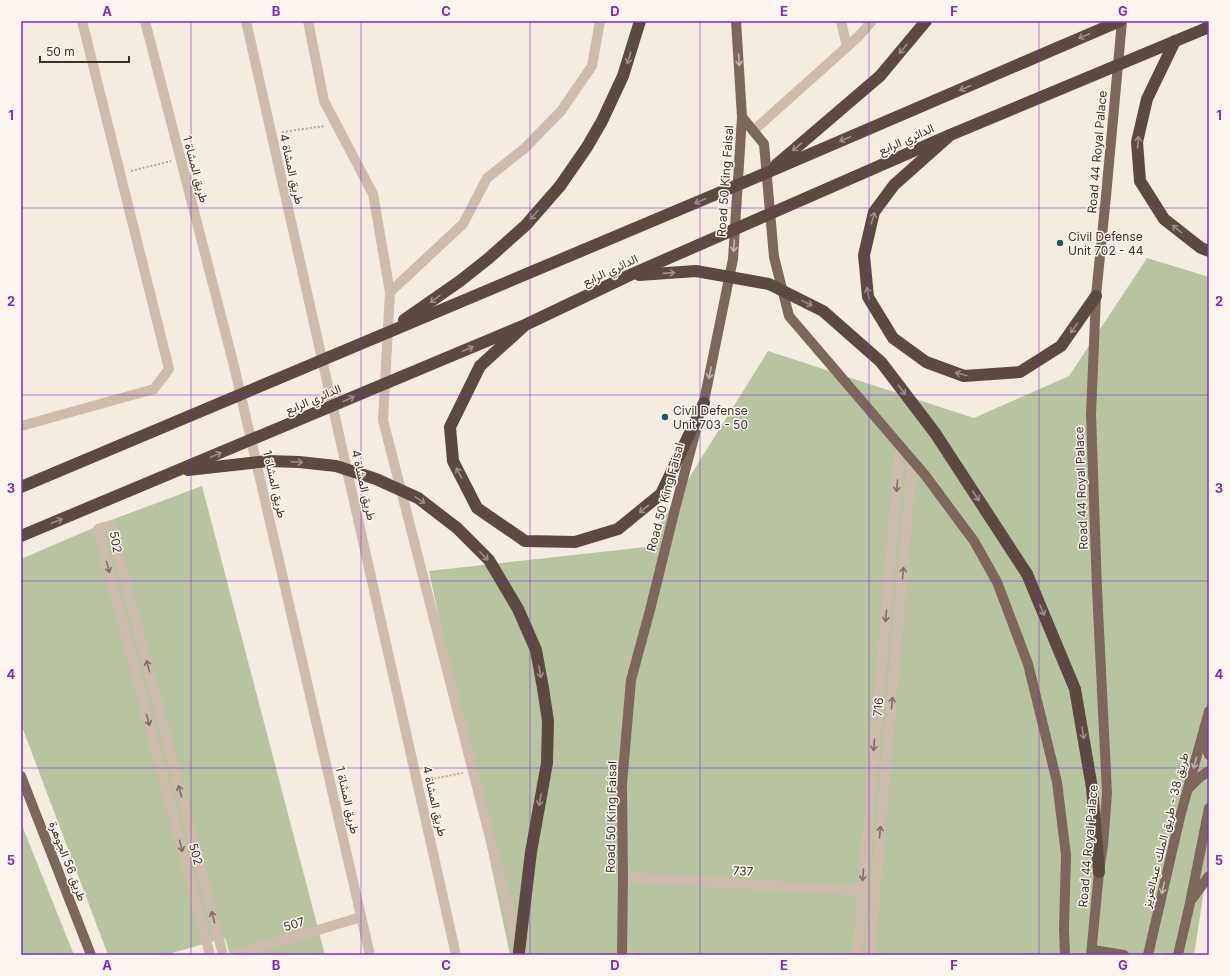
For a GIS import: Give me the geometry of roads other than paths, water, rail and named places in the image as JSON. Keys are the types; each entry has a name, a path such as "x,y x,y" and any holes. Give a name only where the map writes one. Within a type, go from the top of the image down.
{"highway":[{"path":"382,335 460,281 489,258 526,225 560,186 587,148 602,121 623,76 640,21"},
{"path":"766,173 880,76 926,21"},
{"name":"الدائري الرابع","path":"21,487 766,173 1121,21"},
{"name":"الدائري الرابع","path":"21,536 525,325 630,276 950,136 1209,27"},
{"path":"1176,41 1147,99 1137,142 1140,181 1164,219 1201,248 1209,251"},
{"path":"950,136 894,185 874,212 864,255 868,297 893,338 926,362 964,376 1020,372 1061,346 1096,296"},
{"path":"630,276 696,271 769,284 824,311 881,362 935,433 1027,574 1076,689 1092,788 1099,872"},
{"path":"525,325 480,366 450,427 453,462 477,508 525,541 575,542 618,530 661,494 704,404"},
{"path":"175,472 268,461 299,462 336,466 376,479 418,498 457,528 489,560 518,609 536,650 548,721 547,763 532,844 520,954"}],"main road":[{"name":"Road 50 King Faisal","path":"622,955 622,784 631,680 650,610 674,509 704,404 733,260 742,117 736,21"},
{"name":"Road 44 Royal Palace","path":"1092,953 1107,793 1097,589 1091,414 1096,296 1121,21"},
{"path":"742,117 764,144 774,257 789,316 924,475 974,541 997,582 1028,664 1057,782 1066,855 1064,929 1065,955"},
{"name":"طريق 38 - طريق الملك عبدالعزيز","path":"1148,955 1180,817 1209,711"},
{"path":"1204,729 1205,746 1209,755"},
{"path":"1188,789 1200,777 1209,771"},
{"name":"طريق 56 الجوهرة","path":"21,776 91,955"},
{"path":"1178,955 1209,808"},
{"path":"1190,903 1209,876"},
{"path":"1092,953 1124,955"}],"street":[{"path":"21,426 154,389 169,369 82,21"},
{"name":"طريق المشاة 1","path":"145,21 234,366 370,955"},
{"name":"طريق المشاة 4","path":"246,21 456,955"},
{"path":"308,21 324,101 373,194 390,292 383,420 520,954"},
{"path":"390,292 463,224 487,178 524,148 561,112 592,66 600,21"},
{"path":"841,21 847,47"},
{"path":"754,131 859,36 872,21"},
{"path":"857,955 900,448"},
{"name":"716","path":"870,955 912,461"},
{"name":"502","path":"210,955 98,529 111,525 223,955"},
{"name":"737","path":"623,877 862,891"},
{"name":"507","path":"235,955 361,917"}],"place":[{"name":"Civil Defense Unit 702 - 44","path":"1060,243"},
{"name":"Civil Defense Unit 703 - 50","path":"665,417"}]}
